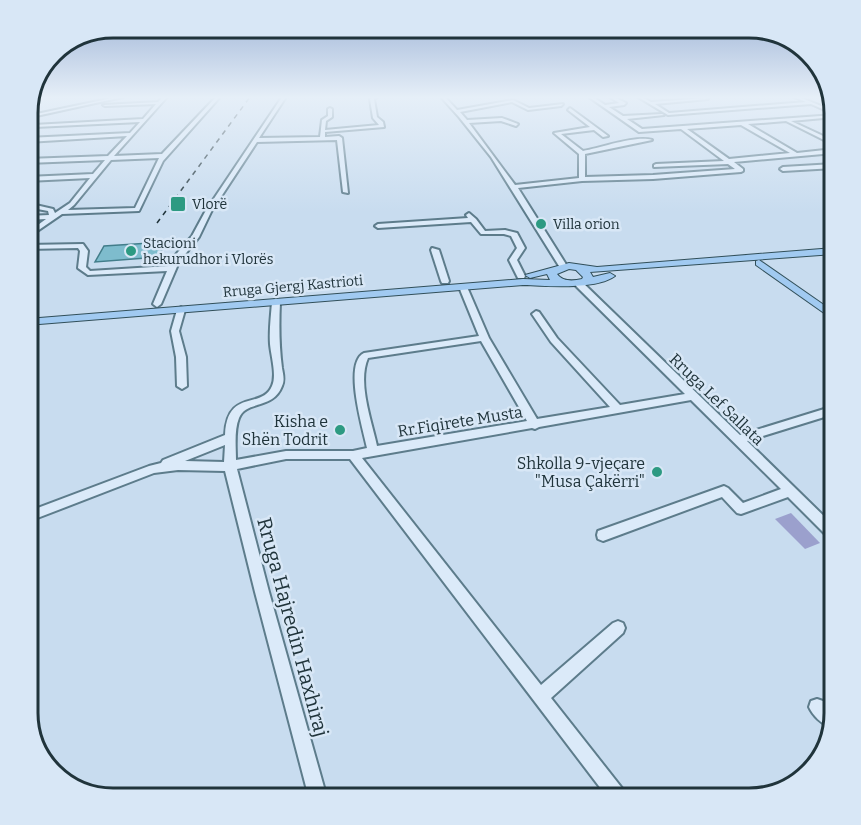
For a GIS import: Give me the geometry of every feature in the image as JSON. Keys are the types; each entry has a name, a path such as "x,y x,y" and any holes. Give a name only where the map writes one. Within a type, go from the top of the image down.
{"main road":[{"path":"579,268 597,270 823,252"},
{"path":"582,283 602,277 823,258"},
{"path":"759,263 823,309"},
{"name":"Rruga Gjergj Kastrioti","path":"38,313 521,276 559,268 579,268"},
{"path":"559,268 553,276 561,283"},
{"path":"579,268 586,273 582,283"},
{"name":"Rruga Gjergj Kastrioti","path":"38,321 534,282 582,283"}],"street":[{"path":"38,139 105,136"},
{"path":"38,228 75,201 130,136"},
{"path":"62,212 137,210 163,156 182,136"},
{"path":"157,304 179,256 195,237 201,222 245,152 260,136"},
{"path":"257,140 316,136"},
{"path":"325,136 339,138 346,192"},
{"path":"476,136 514,187 559,268"},
{"path":"562,136 582,153 582,179"},
{"path":"514,187 582,179 741,170 694,136"},
{"path":"763,136 795,154"},
{"path":"582,153 627,142 649,140"},
{"path":"656,166 730,162 823,152"},
{"path":"38,160 163,156"},
{"path":"783,169 823,166"},
{"path":"38,179 95,176"},
{"path":"38,207 51,210 53,217"},
{"path":"38,218 53,217"},
{"path":"378,226 472,217 483,233 505,232 514,235 521,248 513,260 521,276"},
{"path":"38,247 80,246 84,251 82,268 88,273 172,268"},
{"path":"435,250 446,281"},
{"name":"Rruga Lef Sallata","path":"582,283 824,524"},
{"path":"463,287 484,339 535,425"},
{"name":"Rruga Hajredin Haxhiraj","path":"276,302 274,342 279,383 274,393 268,398 246,405 235,412 231,438 231,466 243,522 315,788"},
{"path":"181,310 175,331 181,357 182,386"},
{"path":"536,314 554,340 619,410"},
{"path":"373,452 358,384 364,356 484,339"},
{"name":"Rr.Fiqirete Musta","path":"153,469 178,465 231,466 286,455 352,455 693,396"},
{"path":"738,440 824,413"},
{"path":"38,513 231,438"},
{"path":"352,455 611,788"},
{"path":"603,535 724,491 741,509 790,491"},
{"path":"541,696 618,628"},
{"path":"817,707 824,713"}],"shaded area":[{"path":"791,513 820,543 805,549 775,519"}],"building":[{"name":"Stacioni hekurudhor i Vlorës","path":"165,242 159,257 95,262 104,246"}],"railway":[{"path":"157,223 222,136"}],"place":[{"name":"Vlorë","path":"178,204"},
{"name":"Villa orion","path":"541,224"},
{"name":"Stacioni hekurudhor i Vlorës","path":"131,251"},
{"name":"Kisha e Shën Todrit","path":"340,430"},
{"name":"Shkolla 9-vjeçare \"Musa Çakërri\"","path":"657,472"}]}
